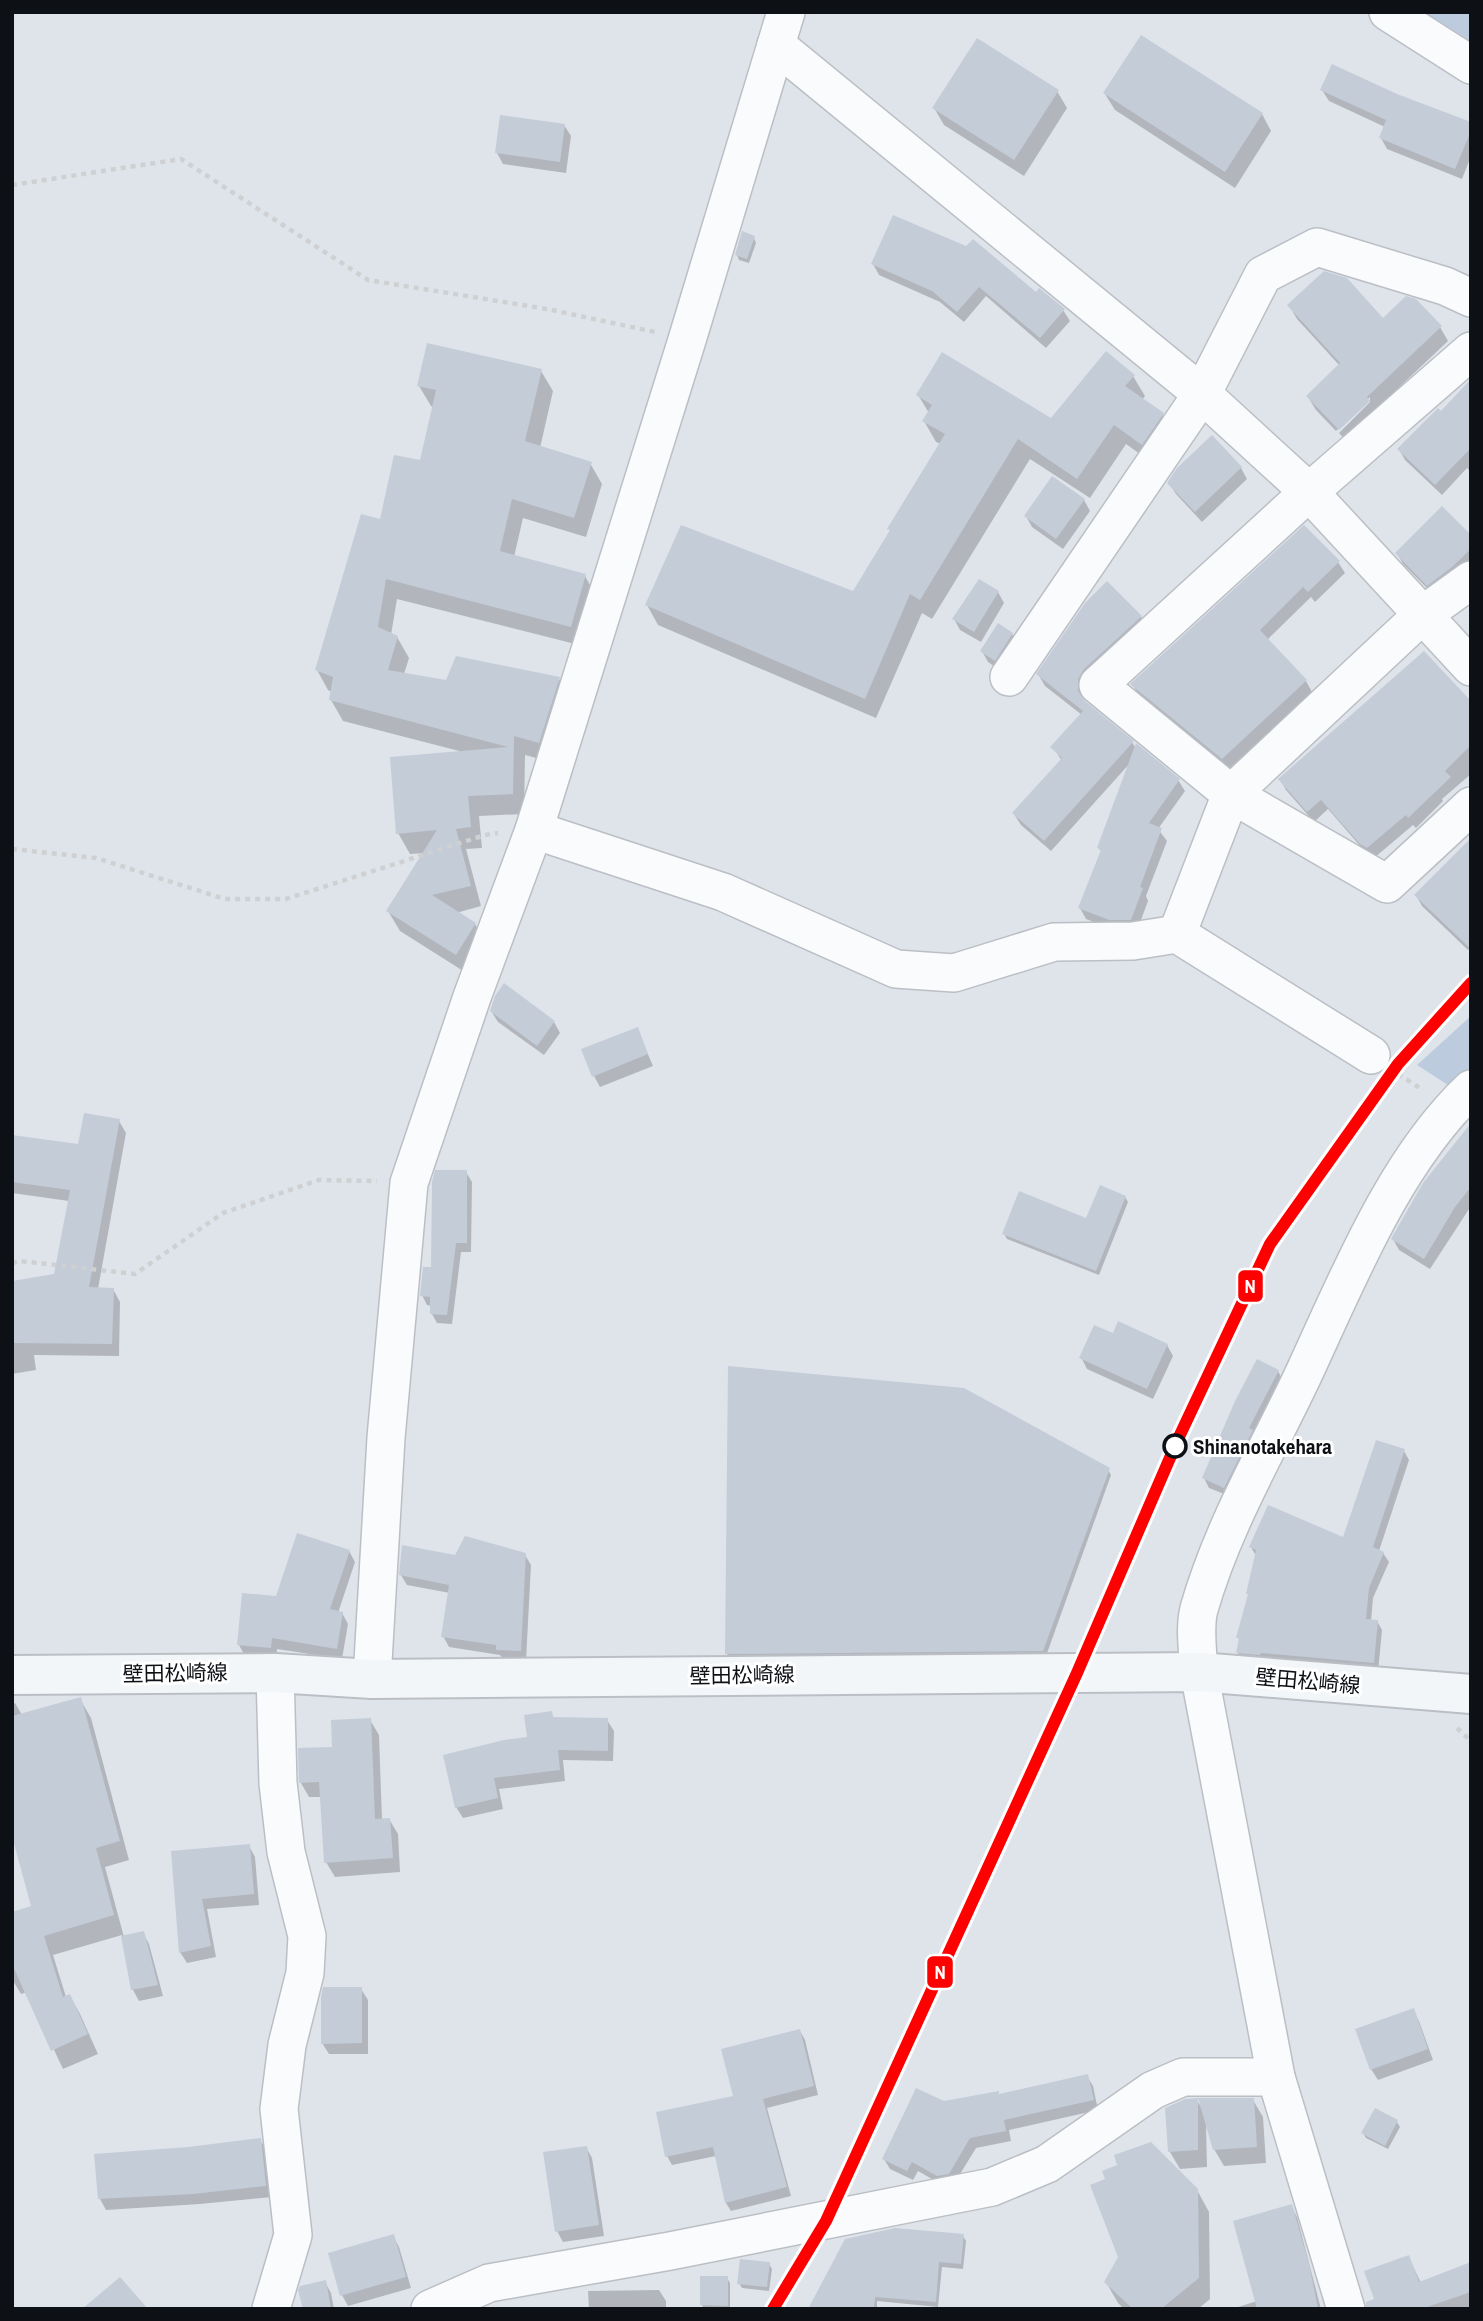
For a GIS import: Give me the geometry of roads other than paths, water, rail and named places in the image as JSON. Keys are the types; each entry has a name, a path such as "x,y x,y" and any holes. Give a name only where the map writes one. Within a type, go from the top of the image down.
{"main road":[{"name":"壁田松崎線","path":"12,1675 275,1673 372,1679 1199,1672 1471,1694"}],"street":[{"path":"1388,12 1471,65"},
{"path":"372,1679 386,1438 409,1183 472,997 534,830 781,28 1202,394 1309,492 1471,667"},
{"path":"1009,677 1202,394 1263,275 1317,247 1445,286 1471,298"},
{"path":"1471,351 1309,492 1098,685 1231,794 1387,884 1471,806"},
{"path":"1177,934 1231,794 1421,616 1471,580"},
{"path":"534,830 723,892 896,969 954,973 1054,942 1133,941 1177,934 1371,1055"},
{"path":"1346,2309 1276,2077 1199,1672 1198,1612 1223,1540 1305,1371 1349,1271 1411,1163 1463,1101"},
{"path":"271,2309 293,2235 279,2109 287,2045 305,1973 307,1936 285,1842 278,1783 275,1673"},
{"path":"430,2309 489,2283 733,2239 992,2187 1047,2164 1153,2090 1183,2077 1276,2077"}],"place":[{"name":"Shinanotakehara","path":"1175,1446"}]}
